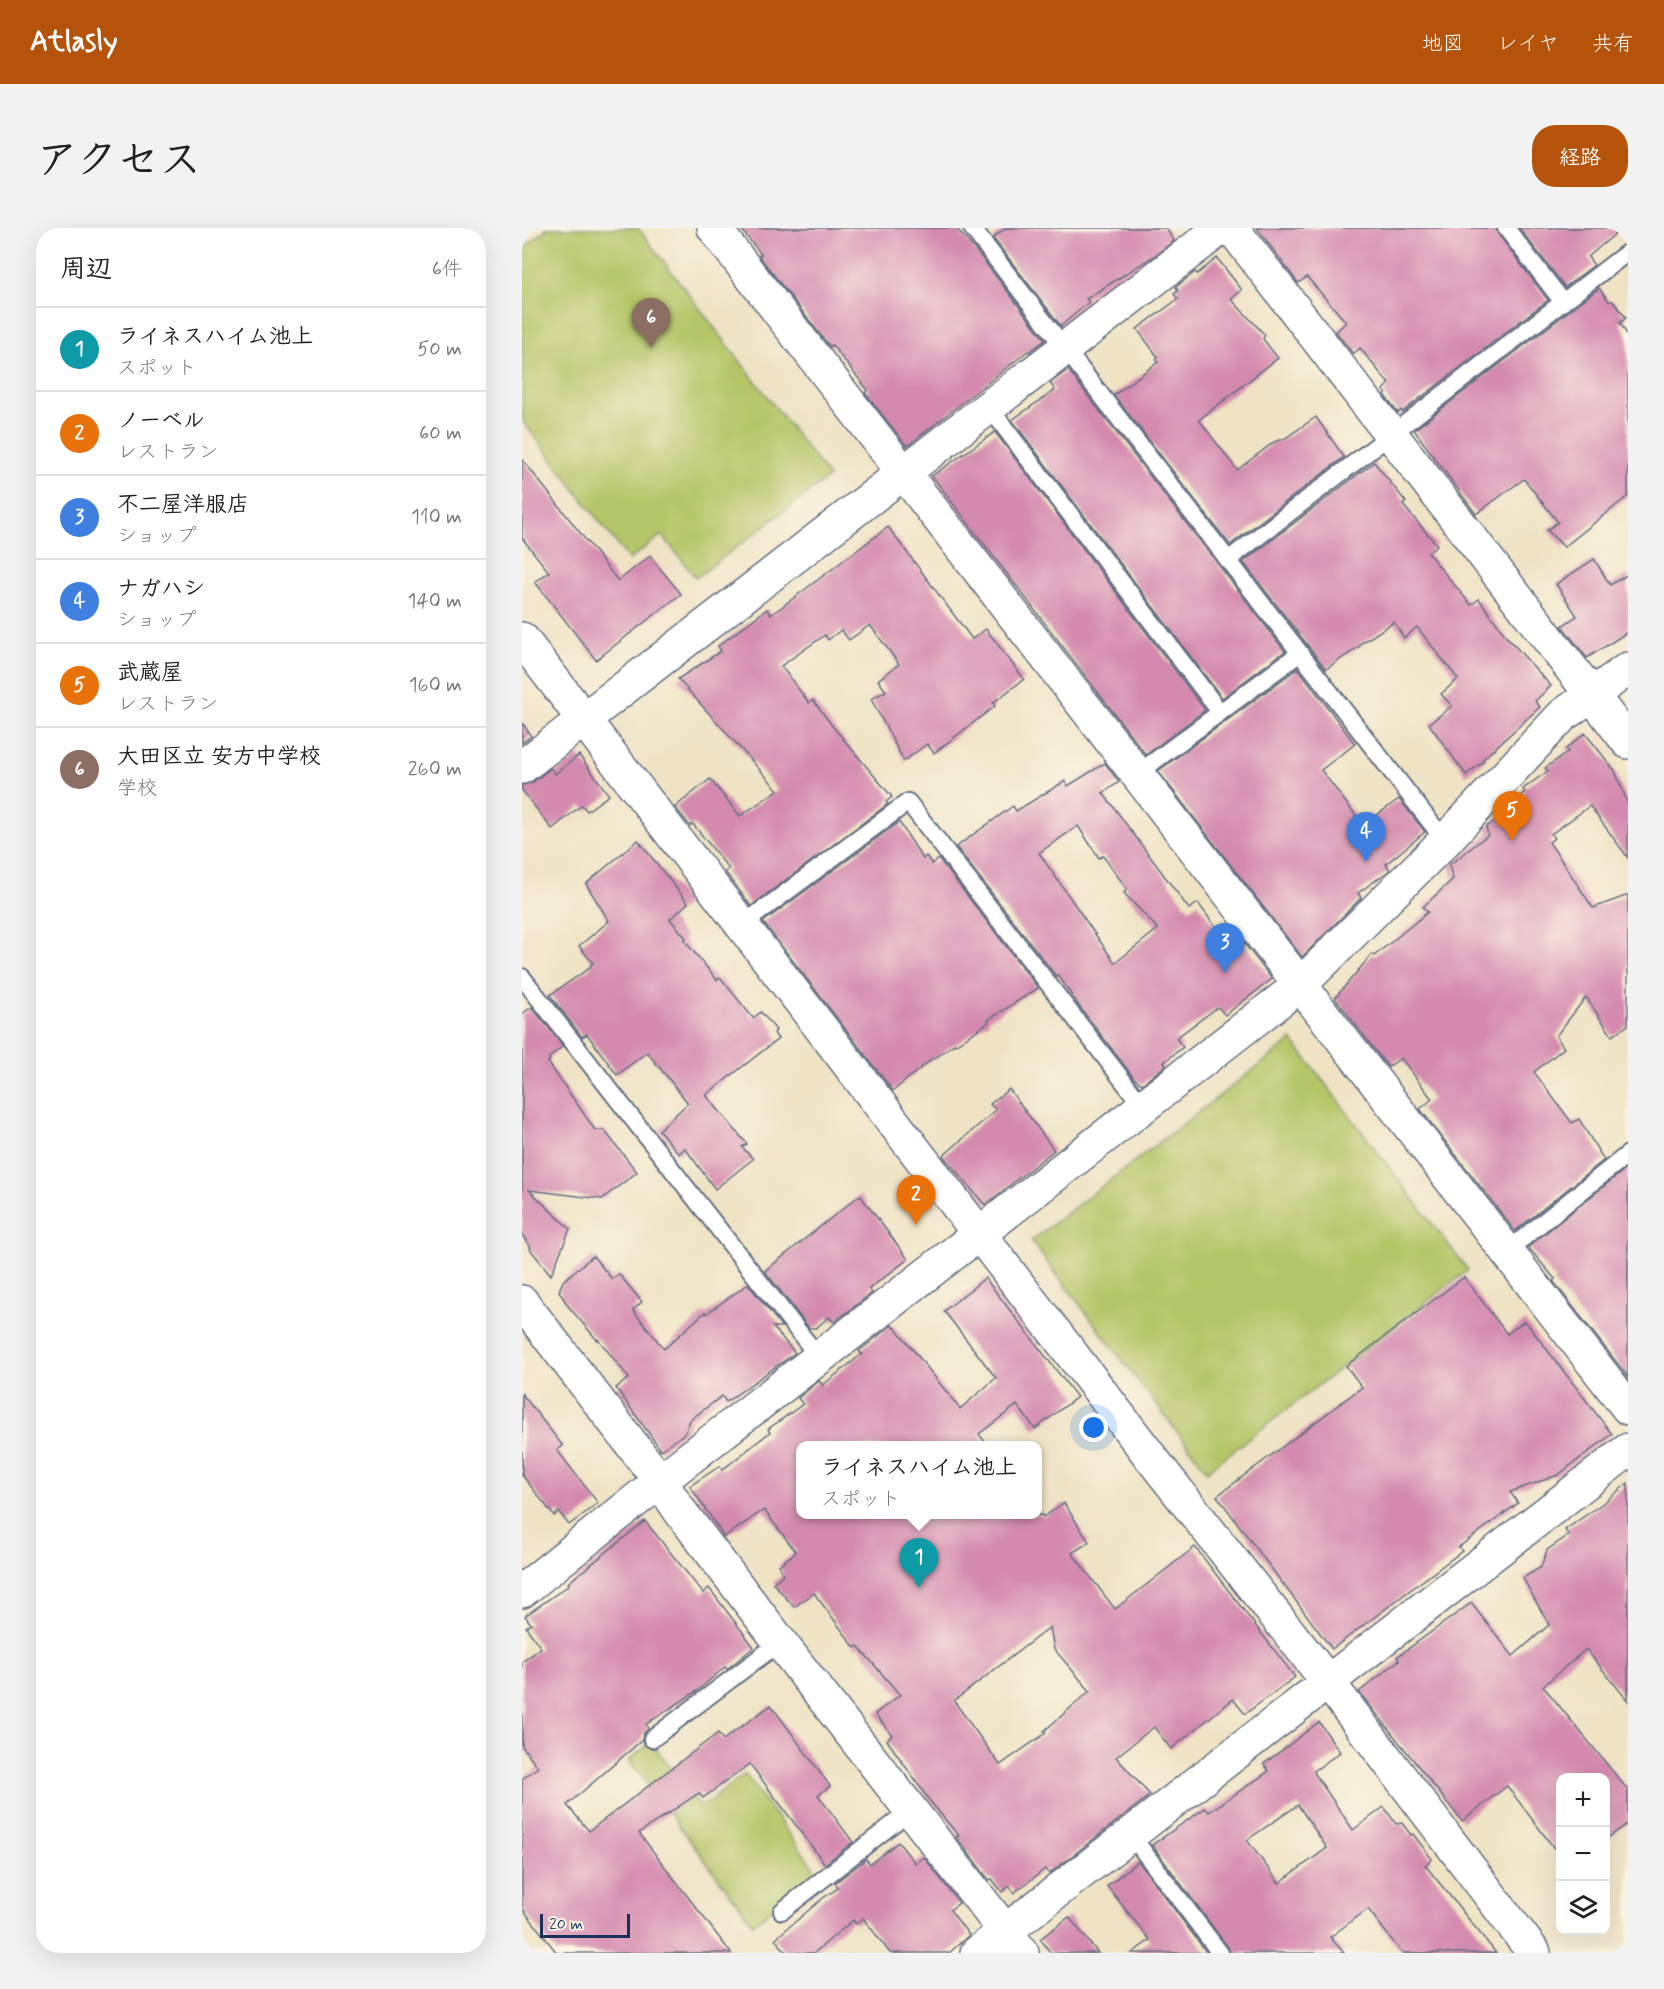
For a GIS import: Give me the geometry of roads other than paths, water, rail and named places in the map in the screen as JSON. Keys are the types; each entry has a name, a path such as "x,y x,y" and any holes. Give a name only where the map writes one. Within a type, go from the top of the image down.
{"street":[{"path":"714,228 1628,1408"},
{"path":"522,767 1221,228"},
{"path":"1232,228 1628,742"},
{"path":"522,639 1153,1460 1328,1682 1534,1953"},
{"path":"522,1591 660,1481 1300,985 1445,841 1563,715 1628,669"},
{"path":"522,1302 780,1642 1014,1942"},
{"path":"977,1953 1014,1942 1131,1835 1628,1450"}],"lane":[{"path":"972,228 1445,841"},
{"path":"1506,228 1563,302"},
{"path":"1228,560 1628,252"},
{"path":"989,407 1220,712"},
{"path":"1137,774 1300,653"},
{"path":"742,925 908,802 1144,1108"},
{"path":"522,977 819,1359"},
{"path":"1507,1251 1628,1154"},
{"path":"652,1739 780,1642"},
{"path":"782,1911 911,1810"},
{"path":"1131,1835 1220,1953"}],"place":[{"name":"大田区立 安方中学校","path":"651,348"},
{"name":"武蔵屋","path":"1512,841"},
{"name":"ナガハシ","path":"1366,862"},
{"name":"不二屋洋服店","path":"1225,973"},
{"name":"ノーベル","path":"916,1225"},
{"name":"ライネスハイム池上","path":"919,1588"}]}
